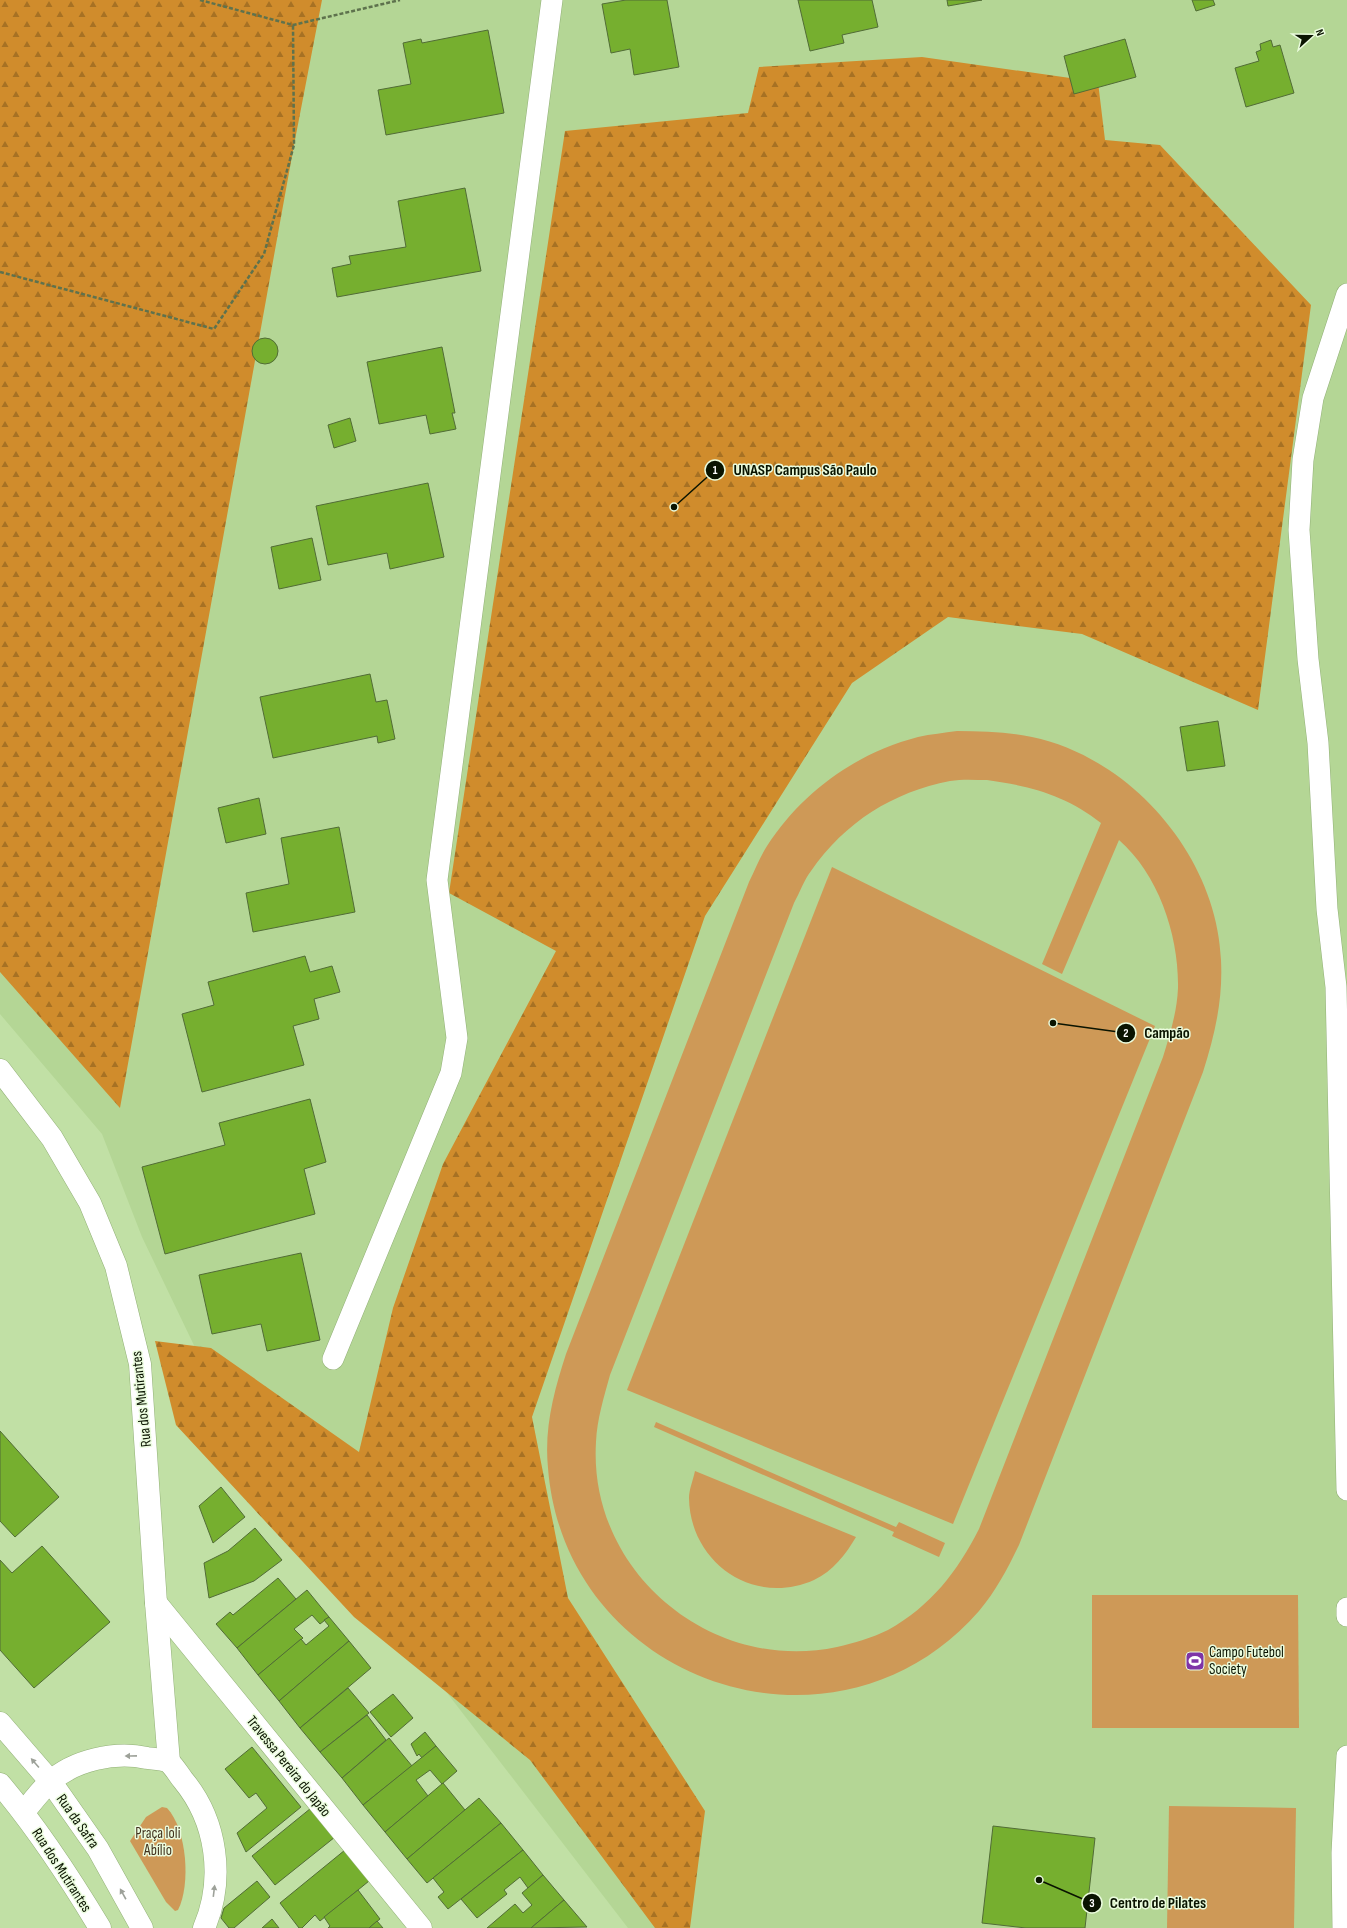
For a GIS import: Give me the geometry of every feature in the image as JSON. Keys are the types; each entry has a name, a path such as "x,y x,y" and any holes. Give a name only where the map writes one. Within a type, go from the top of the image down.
{"street":[{"name":"Rua dos Mutirantes","path":"0,1070 52,1138 90,1203 116,1266 140,1364 156,1603 169,1762"},
{"name":"Travessa Pereira do Japão","path":"156,1603 421,1928"},
{"name":"Rua da Safra","path":"0,1723 51,1782 98,1849 142,1928"},
{"path":"0,1784 24,1812 51,1782 78,1765 107,1756 139,1756 169,1762 194,1794 211,1831 217,1871 211,1911 204,1928"},
{"name":"Rua dos Mutirantes","path":"24,1812 66,1873 100,1928"}],"lane":[{"path":"333,1359 451,1073 457,1038 437,880 552,0"},
{"path":"1347,294 1313,398 1303,460 1299,530 1308,659 1318,743 1327,909 1342,992 1347,1490"},
{"path":"1347,1608 1347,1616"},
{"path":"1343,1928 1342,1854 1347,1756"}],"path":[{"path":"200,0 293,25 400,0"},
{"path":"0,272 214,329 264,254 294,145 293,25"}],"shaded area":[{"path":"0,0 1347,0 1347,1928 628,1928 331,1542 238,1437 142,1237 102,1134 0,1014"}],"green space":[{"path":"0,0 322,0 294,145 120,1108 0,972"},
{"path":"922,57 1098,82 1105,140 1160,145 1311,305 1258,710 1082,634 948,617 852,683 705,916 532,1417 568,1598 705,1811 690,1928 655,1928 530,1760 354,1617 176,1425 155,1341 211,1348 359,1452 393,1308 443,1164 556,951 449,893 565,131 748,113 759,67"},
{"path":"957,731 1013,734 1032,737 1069,748 1103,766 1135,790 1162,818 1186,850 1204,885 1216,922 1221,960 1221,989 1211,1044 1203,1072 1019,1545 1001,1579 979,1611 920,1661 854,1688 784,1695 716,1682 654,1651 602,1605 566,1543 548,1468 547,1439 554,1396 566,1354 749,882 764,850 781,826 797,808 832,777 852,764 895,744 918,737","holes":["987,780 1018,785 1047,793 1074,805 1101,823 1042,964 1062,974 1119,840 1133,854 1156,888 1164,908 1175,948 1178,988 1173,1023 1163,1057 979,1529 962,1560 941,1587 917,1610 888,1630 869,1638 837,1647 790,1651 745,1645 704,1628 667,1603 636,1571 613,1533 599,1489 596,1442 599,1416 603,1400 610,1375 794,903 804,882 824,854 839,838 855,824 890,801 929,786 950,781"]},
{"path":"832,867 1155,1026 953,1524 627,1390"},
{"path":"656,1422 896,1527 899,1522 945,1543 939,1557 892,1536 894,1532 654,1427"},
{"path":"695,1471 856,1537 838,1562 827,1572 814,1580 791,1587 769,1588 748,1583 729,1574 713,1560 701,1542 692,1521 689,1498"},
{"name":"Campo Futebol Society","path":"1092,1595 1298,1595 1299,1728 1092,1728"},
{"path":"1169,1806 1296,1808 1294,1928 1167,1928"},
{"name":"Praça Ioli Abílio","path":"162,1807 167,1808 174,1817 183,1843 185,1858 185,1886 178,1910 175,1911 166,1902 130,1841 146,1817"}],"building":[{"path":"626,0 667,0 679,67 634,75 630,49 611,53 602,4"},
{"path":"798,0 872,0 878,27 842,35 844,43 810,51"},
{"path":"947,0 982,0 948,6"},
{"path":"1192,0 1213,0 1215,5 1196,11"},
{"path":"488,30 504,113 386,135 378,90 411,84 403,43 421,39 422,43"},
{"path":"1125,39 1136,77 1074,94 1064,56"},
{"path":"1271,40 1273,47 1280,45 1294,93 1246,107 1235,68 1259,61 1256,52 1261,50 1260,44"},
{"path":"465,188 481,271 337,297 332,268 351,264 349,256 406,247 398,201"},
{"path":"265,338 274,342 278,351 274,360 265,364 256,360 252,351 256,342"},
{"path":"442,347 455,413 452,413 456,429 430,434 426,415 379,424 367,362"},
{"path":"350,418 356,441 334,448 328,425"},
{"path":"428,483 444,557 390,569 387,553 328,565 316,506"},
{"path":"312,538 321,580 279,589 271,547"},
{"path":"370,674 376,702 387,700 395,739 378,743 377,736 273,758 260,697"},
{"path":"1218,721 1225,766 1187,771 1180,727"},
{"path":"259,798 266,834 226,843 218,808"},
{"path":"339,827 355,912 253,932 246,893 289,884 281,838"},
{"path":"305,956 310,972 332,966 340,992 314,999 319,1019 293,1026 304,1065 202,1092 182,1014 214,1005 208,982"},
{"path":"310,1099 326,1162 304,1169 315,1214 165,1254 142,1167 225,1145 219,1123"},
{"path":"301,1253 320,1340 267,1351 261,1324 212,1334 199,1275"},
{"path":"0,1431 59,1497 15,1537 0,1521"},
{"path":"221,1487 245,1517 213,1543 199,1506"},
{"path":"255,1528 282,1560 254,1581 209,1598 204,1563 228,1551"},
{"path":"42,1546 110,1622 34,1688 0,1650 0,1560 12,1573"},
{"path":"278,1578 296,1599 237,1648 216,1624 230,1612 233,1615"},
{"path":"307,1590 329,1617 320,1624 312,1615 294,1629 303,1638 258,1675 237,1648"},
{"path":"329,1617 349,1641 279,1701 258,1675 301,1639 306,1645 329,1626 324,1620"},
{"path":"349,1641 371,1668 300,1728 279,1701"},
{"path":"348,1688 369,1713 320,1752 300,1728"},
{"path":"393,1694 413,1718 391,1737 370,1712"},
{"path":"367,1715 386,1740 342,1778 320,1752"},
{"path":"425,1732 436,1746 422,1758 419,1754 417,1756 411,1744"},
{"path":"389,1738 412,1766 363,1805 342,1778"},
{"path":"436,1746 457,1771 442,1784 430,1770 416,1780 428,1796 385,1832 363,1805"},
{"path":"252,1747 301,1807 246,1852 237,1833 267,1808 256,1793 249,1798 225,1769"},
{"path":"443,1783 465,1810 407,1859 385,1832"},
{"path":"479,1798 501,1823 427,1883 407,1859"},
{"path":"316,1804 340,1833 275,1885 252,1856"},
{"path":"501,1823 523,1850 448,1909 438,1897 444,1892 433,1878"},
{"path":"993,1826 1095,1838 1085,1928 1026,1928 982,1923"},
{"path":"345,1850 369,1881 320,1921 315,1915 302,1928 299,1928 280,1903"},
{"path":"523,1850 543,1875 528,1888 520,1877 504,1890 507,1894 477,1918 461,1899"},
{"path":"543,1875 564,1900 531,1928 487,1928 515,1904 523,1913 532,1905 522,1893"},
{"path":"257,1881 270,1897 234,1928 229,1928 221,1918 224,1908"},
{"path":"358,1890 380,1919 369,1928 328,1928 330,1926 324,1917"},
{"path":"564,1900 587,1927 531,1928"},
{"path":"272,1919 279,1928 262,1928"},
{"path":"377,1921 383,1928 369,1928"}],"place":[{"name":"UNASP Campus São Paulo","path":"674,507"},
{"name":"Campão","path":"1053,1023"},
{"name":"Campo Futebol Society","path":"1195,1661"},
{"name":"Centro de Pilates","path":"1039,1880"}]}
